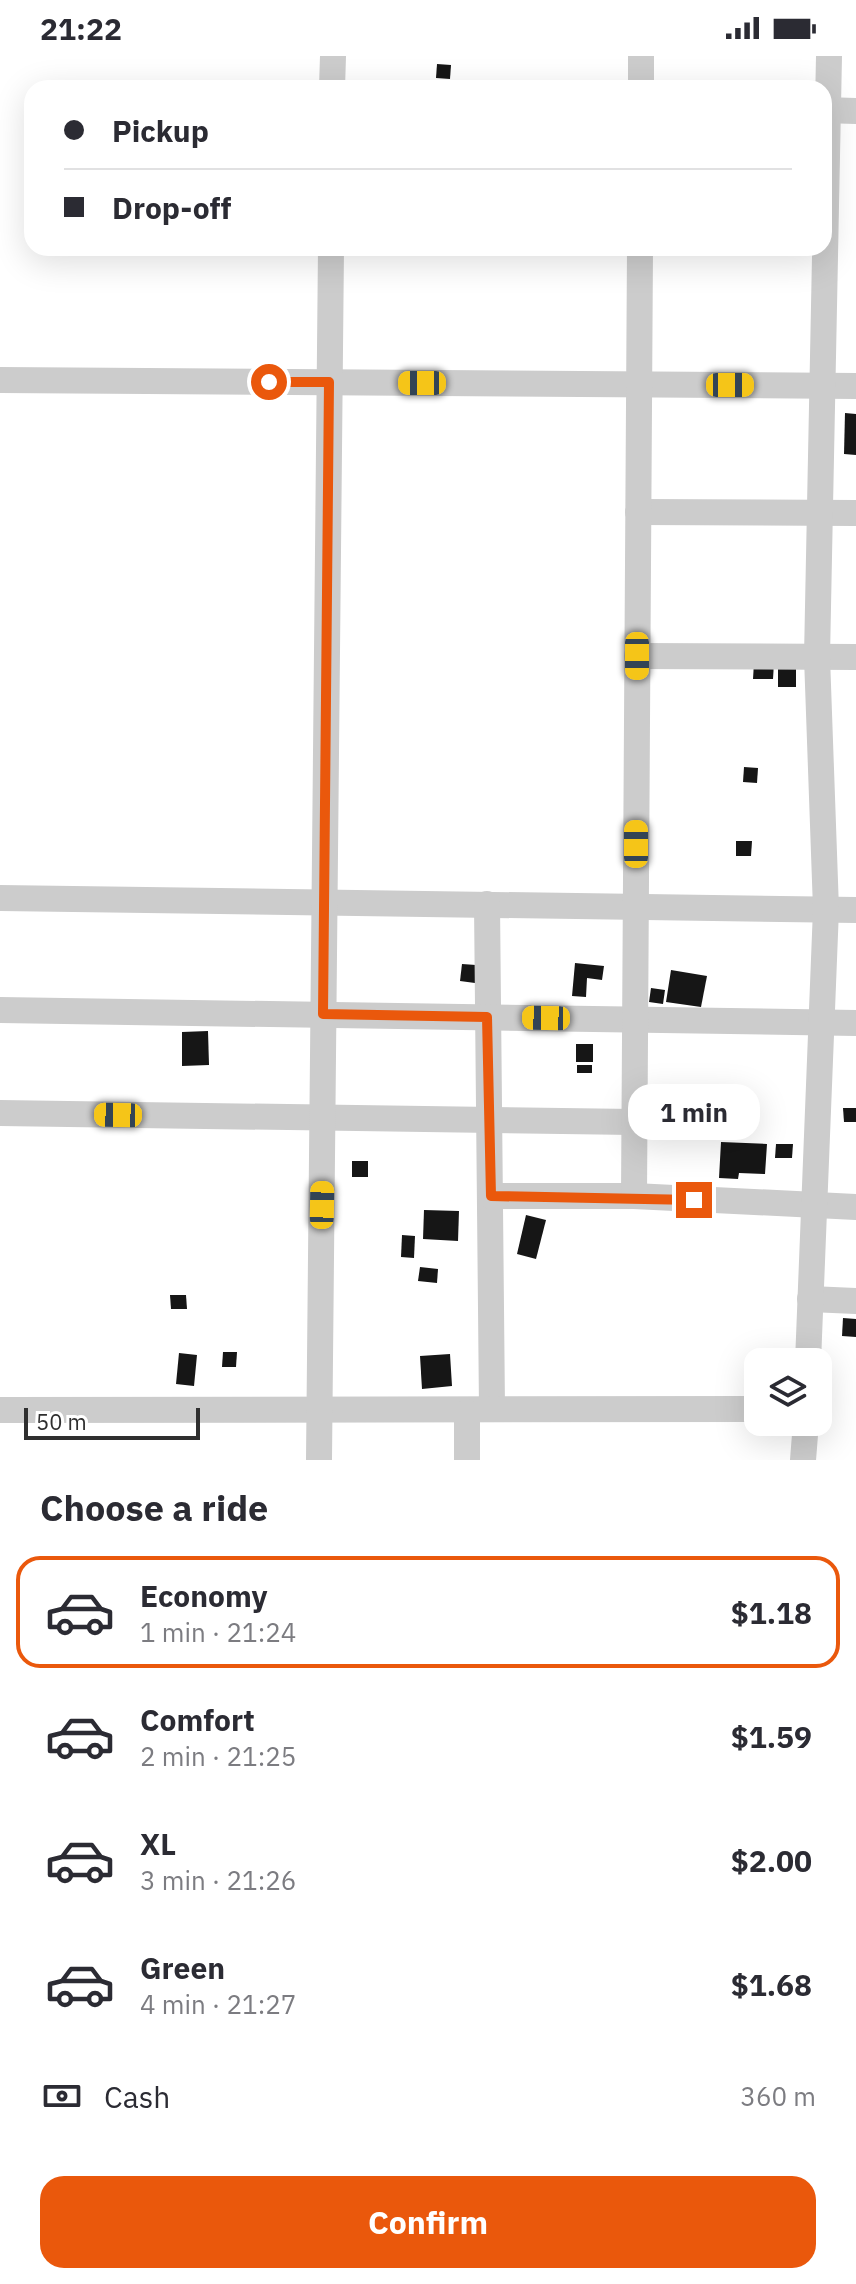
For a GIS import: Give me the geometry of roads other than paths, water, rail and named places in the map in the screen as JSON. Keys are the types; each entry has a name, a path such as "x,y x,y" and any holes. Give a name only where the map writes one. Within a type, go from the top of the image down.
{"street":[{"path":"332,80 333,56"},
{"path":"641,56 641,80"},
{"path":"828,80 829,56"},
{"path":"832,110 856,111"},
{"path":"319,1460 331,256"},
{"path":"634,1196 640,256"},
{"path":"808,1348 826,909 817,657 824,256"},
{"path":"0,380 856,386"},
{"path":"638,512 856,513"},
{"path":"637,656 856,657"},
{"path":"0,898 856,910"},
{"path":"467,1460 480,1411 491,1196 487,904"},
{"path":"0,1010 856,1023"},
{"path":"0,1113 634,1122"},
{"path":"491,1196 634,1196 856,1207"},
{"path":"810,1299 856,1301"},
{"path":"0,1410 744,1409"},
{"path":"803,1460 805,1436"}]}
